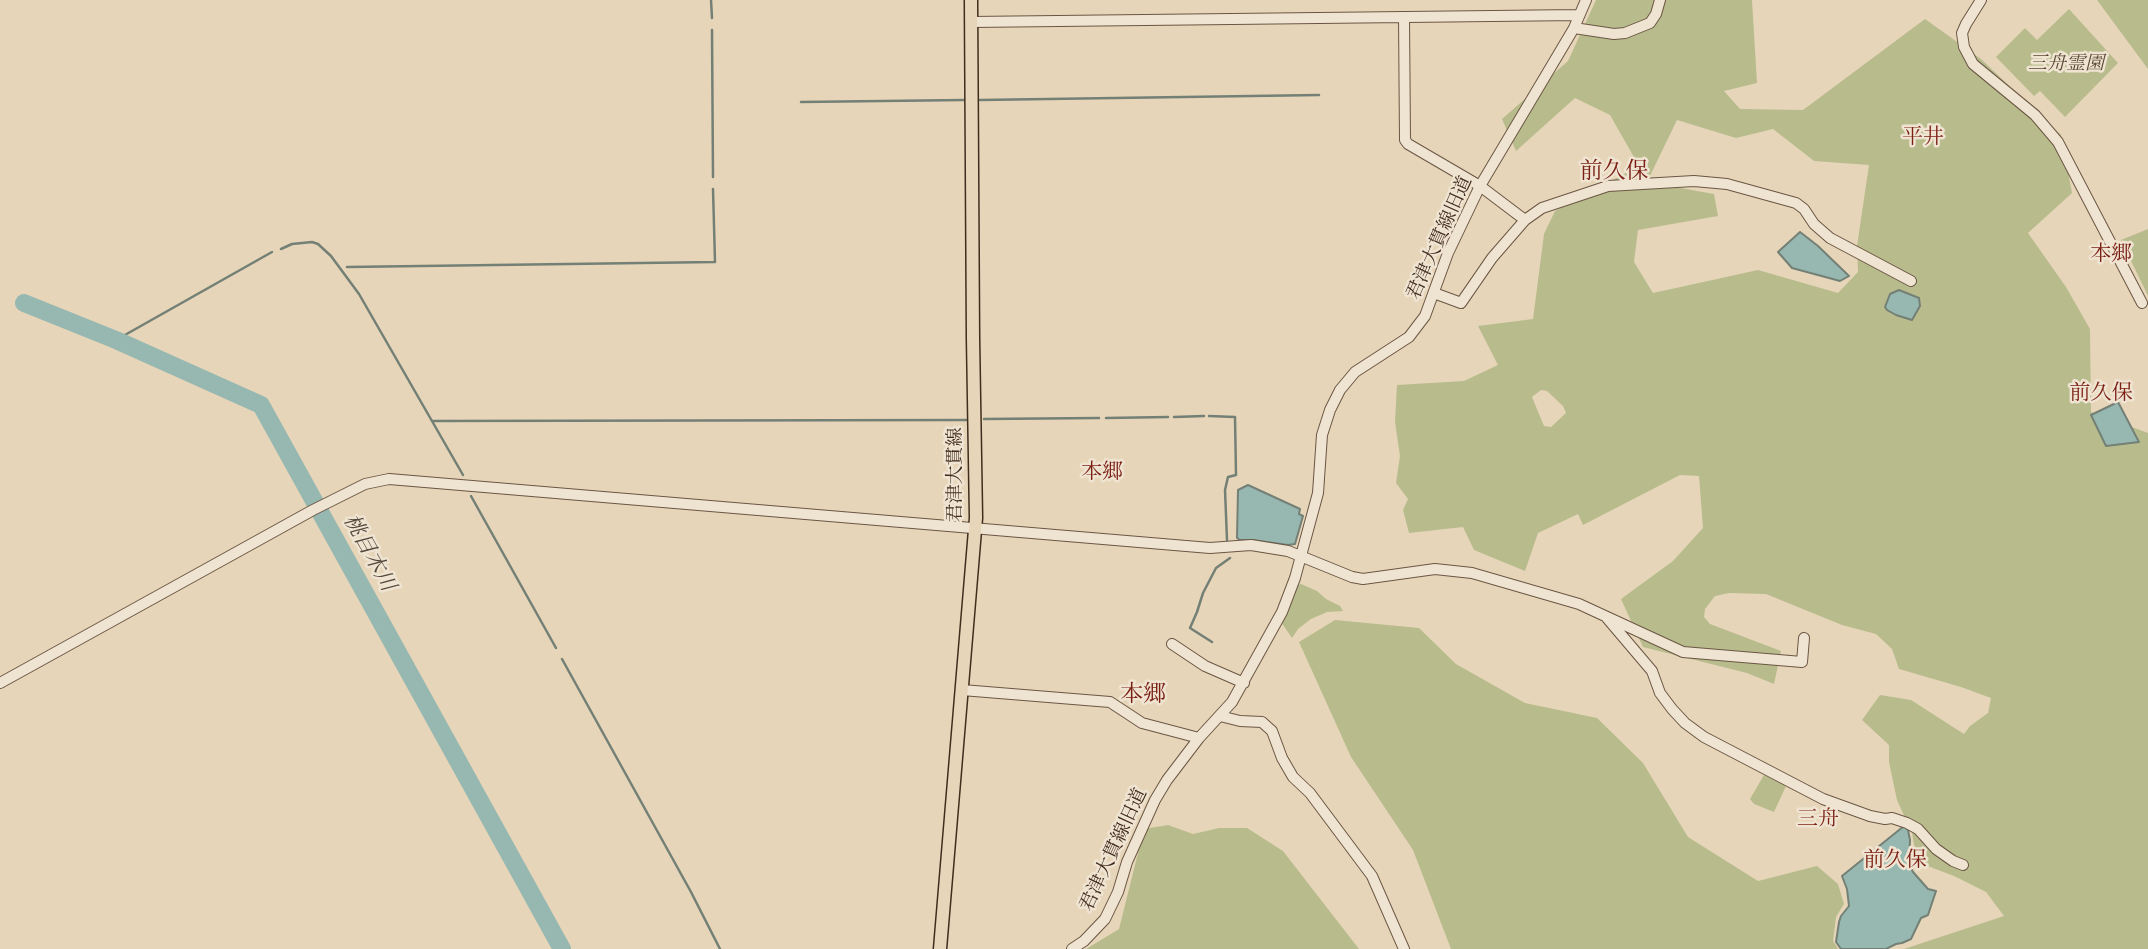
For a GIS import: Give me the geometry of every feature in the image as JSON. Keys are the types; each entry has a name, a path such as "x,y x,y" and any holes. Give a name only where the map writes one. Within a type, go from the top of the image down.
{"main road":[{"name":"君津大貫線","path":"940,949 976,529 971,0"}],"street":[{"name":"君津大貫線旧道","path":"1072,949 1084,941 1105,919 1155,800 1199,738 1232,702 1282,612 1295,578 1318,493 1322,435 1335,400 1355,372 1409,337 1425,316 1448,253 1480,186 1574,28 1586,0"},
{"path":"1574,28 1625,33 1650,23 1660,0"},
{"path":"1980,0 1962,33 1968,55 1973,64 2035,116 2058,142 2143,303"},
{"path":"971,22 1579,15"},
{"path":"1404,17 1405,140 1480,186 1525,220"},
{"path":"1434,293 1461,303 1492,258 1525,220 1542,208 1608,186 1694,181 1718,182 1796,203 1830,238 1911,281"},
{"path":"0,682 313,510 365,484 389,479 1210,548 1251,545 1288,551 1363,579 1435,569 1472,573 1579,604 1683,652 1801,662 1804,638"},
{"path":"1607,618 1653,671 1660,693 1672,709 1704,737 1823,799 1870,816 1892,818 1907,823 1918,829 1936,849 1953,861 1963,864"},
{"path":"1172,644 1205,666 1244,682"},
{"path":"962,690 1110,702 1142,723 1199,738"},
{"path":"1220,716 1240,721 1262,722 1272,731 1282,758 1293,777 1310,793 1372,876 1404,949"}],"green space":[{"path":"1596,0 1752,0 1757,83 1724,91 1740,109 1803,110 1925,19 1981,59 2061,135 2072,193 2028,233 2066,287 2090,329 2091,412 2148,433 2148,949 1904,949 2004,916 1986,892 1917,862 1912,833 1897,800 1889,762 1889,745 1862,720 1880,695 1911,700 1964,734 1988,713 1991,698 1899,669 1892,649 1876,634 1842,625 1766,594 1729,593 1715,596 1705,609 1704,617 1710,624 1781,651 1774,684 1747,673 1643,647 1621,599 1673,561 1703,528 1699,476 1680,475 1583,525 1578,514 1538,533 1525,571 1474,550 1463,527 1409,533 1403,510 1408,499 1396,483 1400,456 1395,422 1397,385 1464,381 1498,365 1478,326 1533,319 1544,234 1555,211 1639,166 1610,115 1575,98 1516,151 1502,119 1568,61","holes":["1677,120 1736,138 1773,129 1814,161 1869,165 1857,246 1858,272 1838,293 1758,270 1653,293 1634,262 1638,230 1718,216 1714,194 1647,182","1541,390 1547,391 1563,406 1566,413 1551,427 1544,426 1532,397"]},
{"path":"2097,0 2148,0 2148,69"},
{"name":"三舟霊園","path":"2069,9 2118,63 2065,117 2040,91 2034,96 1996,57 2025,28 2037,40"},
{"path":"2148,229 2148,296 2121,240"},
{"path":"1301,584 1317,591 1340,606 1343,611 1327,612 1311,619 1298,629 1292,638 1281,622 1297,585"},
{"path":"1335,620 1419,628 1456,664 1525,703 1597,718 1643,763 1688,837 1758,881 1817,866 1838,884 1844,904 1836,917 1833,941 1838,949 1451,949 1413,850 1351,757 1299,642"},
{"path":"1764,775 1786,786 1774,812 1754,804 1750,799"},
{"path":"1168,825 1193,834 1219,828 1247,828 1283,851 1359,949 1086,949 1119,929 1144,829"}],"water":[{"path":"1800,232 1849,276 1840,281 1792,268 1778,252"},
{"path":"1899,290 1919,298 1920,306 1912,320 1896,315 1885,307 1890,294"},
{"path":"2118,402 2139,442 2106,446 2091,415"},
{"path":"1248,485 1300,509 1299,514 1303,516 1295,544 1237,538 1238,490"},
{"path":"1904,826 1908,830 1910,840 1909,864 1928,889 1936,891 1928,915 1921,918 1911,939 1902,943 1886,949 1841,949 1836,942 1839,922 1849,906 1842,876"}],"waterway":[{"path":"711,0 712,18"},
{"path":"712,30 713,177"},
{"path":"980,100 1319,95"},
{"path":"801,102 964,100"},
{"path":"347,267 715,262 713,189"},
{"path":"281,249 292,244 312,242 331,256 359,294 463,475"},
{"path":"116,340 272,252"},
{"name":"桃目木川","path":"24,303 116,340 261,405 562,949"},
{"path":"1174,417 1204,416"},
{"path":"1209,416 1235,417 1236,475 1228,477 1225,490 1227,540"},
{"path":"1106,418 1168,417"},
{"path":"984,419 1099,418"},
{"path":"432,421 968,420"},
{"path":"471,496 556,648"},
{"path":"1212,642 1190,628 1216,568 1230,558"},
{"path":"562,659 720,949"}],"district":[{"name":"平井","path":"1923,137"},
{"name":"前久保","path":"1614,172"},
{"name":"本郷","path":"2111,254"},
{"name":"前久保","path":"2101,393"},
{"name":"本郷","path":"1102,472"},
{"name":"本郷","path":"1143,695"},
{"name":"三舟","path":"1818,819"},
{"name":"前久保","path":"1895,860"}]}
